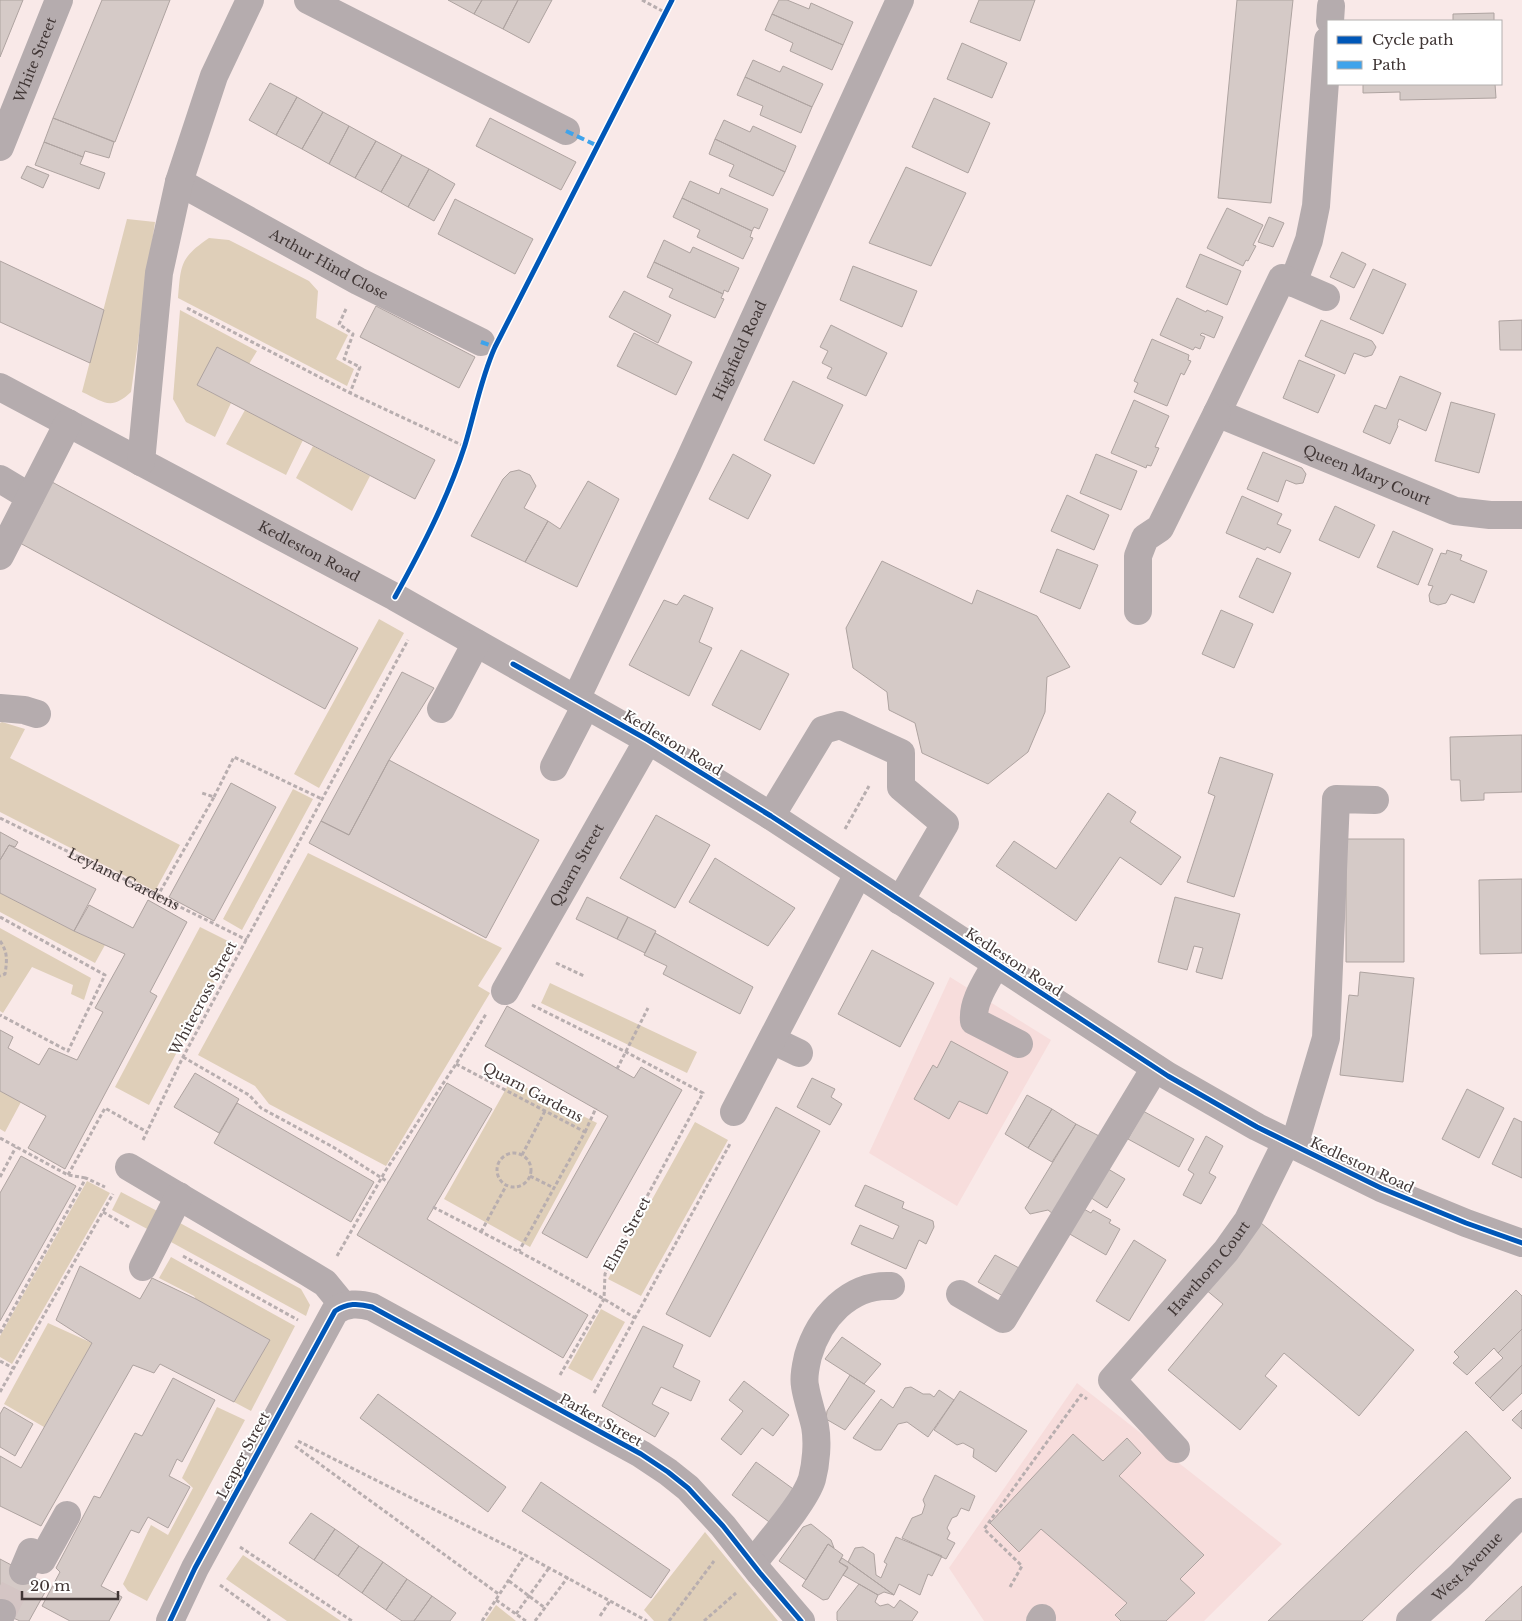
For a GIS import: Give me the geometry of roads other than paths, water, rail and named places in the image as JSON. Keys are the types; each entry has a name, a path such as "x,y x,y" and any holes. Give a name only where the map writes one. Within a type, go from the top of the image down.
{"street":[{"name":"White Street","path":"0,147 59,0"},
{"path":"141,462 159,272 179,182 214,76 250,0"},
{"path":"308,0 566,131"},
{"name":"Highfield Road","path":"554,767 581,702 692,454 900,0"},
{"path":"1293,283 1309,240 1316,206 1327,54"},
{"name":"Arthur Hind Close","path":"179,182 358,281 481,342"},
{"path":"1138,611 1138,556 1145,538 1160,528 1282,278 1326,297"},
{"name":"Kedleston Road","path":"0,387 423,613 648,740 770,816 1155,1068 1290,1144 1381,1188 1522,1243"},
{"name":"Queen Mary Court","path":"1217,413 1455,511 1490,515 1522,515"},
{"path":"0,556 68,423"},
{"path":"0,479 30,498"},
{"path":"441,708 476,643"},
{"path":"0,708 24,710 37,714"},
{"path":"770,816 823,730 840,725 901,753 901,787 945,824 900,901"},
{"name":"Quarn Street","path":"505,991 648,740"},
{"name":"Hawthorn Court","path":"1176,1449 1112,1380 1226,1251 1248,1220 1290,1144 1326,1038 1336,799 1375,800"},
{"path":"734,1124 772,1040 858,874"},
{"path":"996,964 974,1008 974,1021 1019,1044"},
{"path":"772,1040 799,1053"},
{"path":"960,1294 1003,1319 1155,1068"},
{"path":"129,1168 325,1284 343,1305"},
{"path":"142,1267 179,1196"},
{"path":"756,1568 804,1497 812,1480 816,1452 816,1429 805,1385 805,1366 812,1344 826,1318 842,1302 862,1290 878,1285 891,1286"},
{"name":"Parker Street","path":"343,1305 362,1304 372,1307 641,1454 668,1472 688,1488 732,1537 801,1621"},
{"name":"Leaper Street","path":"170,1621 215,1530 322,1333 335,1311 343,1305"},
{"name":"West Avenue","path":"1410,1621 1458,1577 1522,1512"},
{"path":"23,1571 32,1552 42,1560 67,1515"}],"tunnel":[{"path":"2,1613 23,1571"}]}
